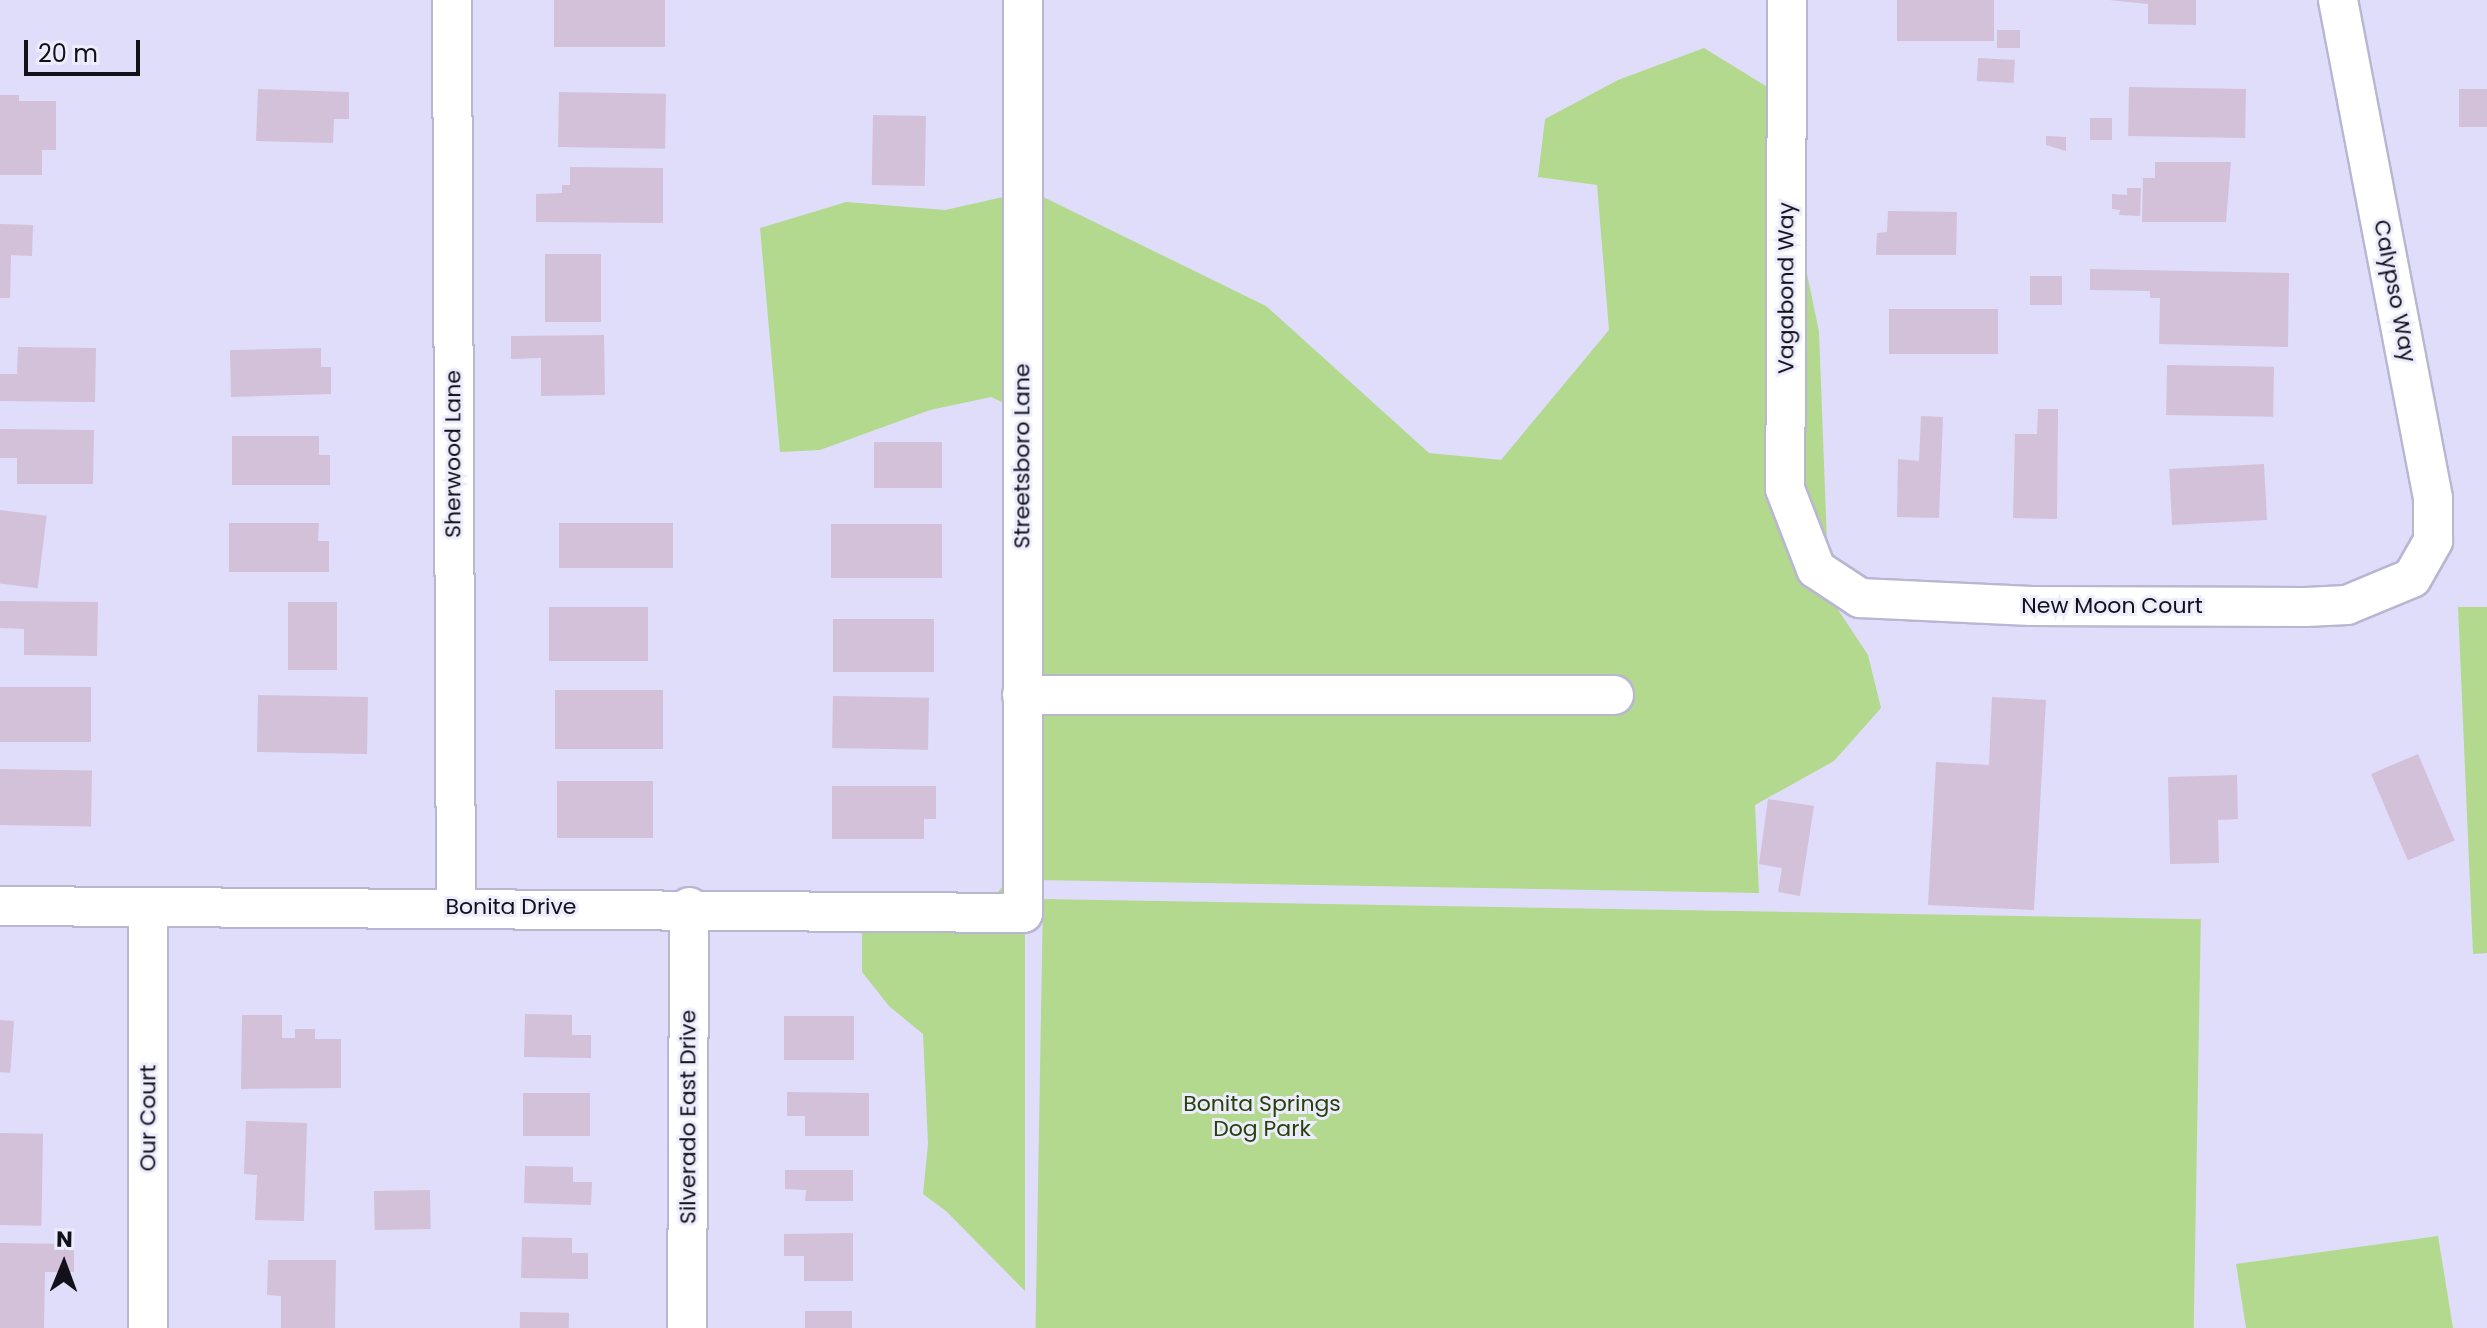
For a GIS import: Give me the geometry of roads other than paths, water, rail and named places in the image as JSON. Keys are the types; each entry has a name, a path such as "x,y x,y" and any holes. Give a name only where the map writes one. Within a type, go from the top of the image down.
{"street":[{"name":"Sherwood Lane","path":"452,0 456,908"},
{"name":"Streetsboro Lane","path":"1023,0 1023,913"},
{"name":"Vagabond Way","path":"1787,0 1785,489 1816,569"},
{"name":"Calypso Way","path":"2338,0 2433,498 2433,541 2412,578"},
{"name":"New Moon Court","path":"1816,569 1860,598 2031,606 2347,605 2412,578"},
{"path":"1022,695 1614,695"},
{"name":"Bonita Drive","path":"0,906 689,907 1023,913"},
{"name":"Our Court","path":"148,907 148,1328"},
{"name":"Silverado East Drive","path":"687,1328 689,907"}],"park label":[{"name":"Bonita Springs Dog Park","path":"1262,1116"}]}
